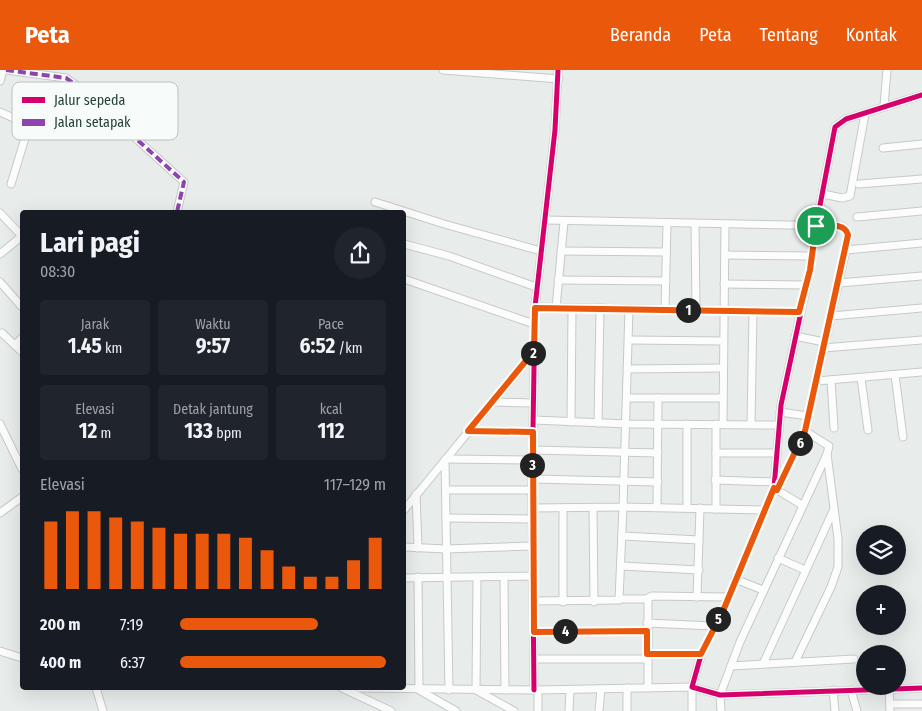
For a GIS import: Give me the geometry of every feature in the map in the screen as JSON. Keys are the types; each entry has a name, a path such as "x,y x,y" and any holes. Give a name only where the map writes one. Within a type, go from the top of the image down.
{"street":[{"path":"0,81 4,70 66,78 72,82"},
{"path":"443,70 559,79"},
{"path":"538,711 534,659 532,546 534,324 536,287 545,220 559,79 558,70"},
{"path":"884,106 887,70"},
{"path":"775,487 780,412 812,256 816,226 824,194 835,127 841,121 922,95"},
{"path":"0,112 12,117"},
{"path":"824,194 842,198 850,196 865,114"},
{"path":"11,184 24,140"},
{"path":"138,140 184,182 177,210"},
{"path":"883,148 922,144"},
{"path":"860,184 922,179"},
{"path":"375,202 400,210"},
{"path":"857,217 922,211"},
{"path":"406,212 541,250"},
{"path":"0,213 20,234"},
{"path":"545,220 564,222 842,226 846,229 848,235 805,431 775,487 723,611 701,654 692,687 692,711"},
{"path":"556,308 564,222"},
{"path":"665,309 667,224"},
{"path":"695,224 696,310"},
{"path":"716,508 716,453 723,398 725,225"},
{"path":"0,254 20,238"},
{"path":"846,250 922,243"},
{"path":"406,245 449,256 536,287"},
{"path":"561,251 666,252"},
{"path":"725,255 812,256"},
{"path":"839,283 922,276"},
{"path":"558,280 666,281"},
{"path":"406,281 534,324"},
{"path":"0,282 20,305"},
{"path":"724,284 806,285"},
{"path":"535,308 799,312"},
{"path":"571,422 572,308"},
{"path":"598,423 600,308"},
{"path":"831,316 922,308"},
{"path":"620,599 627,424 629,309"},
{"path":"752,424 753,312"},
{"path":"1,333 20,350"},
{"path":"795,336 824,345 922,340"},
{"path":"14,345 20,340"},
{"path":"629,340 724,340"},
{"path":"406,507 534,351"},
{"path":"628,369 723,368"},
{"path":"817,380 922,372"},
{"path":"895,375 902,437"},
{"path":"861,378 868,430"},
{"path":"831,380 834,428"},
{"path":"627,398 723,398"},
{"path":"657,507 658,398"},
{"path":"493,402 533,403"},
{"path":"780,412 808,416"},
{"path":"534,420 627,424 779,425"},
{"path":"0,424 20,464"},
{"path":"687,424 687,508"},
{"path":"468,431 533,432"},
{"path":"721,711 720,696 730,666 829,448 827,444 805,431"},
{"path":"533,450 658,452"},
{"path":"716,453 777,453"},
{"path":"795,662 836,576 839,551 827,454"},
{"path":"446,460 532,460"},
{"path":"446,460 446,577 449,690"},
{"path":"532,479 658,482"},
{"path":"716,480 775,487 802,505"},
{"path":"446,490 532,490"},
{"path":"416,493 418,548"},
{"path":"0,513 20,498"},
{"path":"533,508 657,507 766,510"},
{"path":"563,508 563,602"},
{"path":"593,508 594,602"},
{"path":"697,597 700,508"},
{"path":"763,664 834,508"},
{"path":"446,518 532,519"},
{"path":"622,536 699,540"},
{"path":"406,547 446,549 532,546"},
{"path":"778,558 805,570"},
{"path":"621,566 699,570"},
{"path":"406,578 533,576"},
{"path":"418,577 419,690"},
{"path":"504,577 505,690"},
{"path":"476,690 477,578"},
{"path":"736,579 763,590"},
{"path":"534,602 616,602 620,599 648,599 652,596 727,598"},
{"path":"648,599 648,688"},
{"path":"647,622 714,626"},
{"path":"534,632 647,631"},
{"path":"0,651 20,657"},
{"path":"534,659 701,654"},
{"path":"730,666 854,660"},
{"path":"406,689 570,690 692,687 720,696 856,690"},
{"path":"627,688 627,711"},
{"path":"906,688 922,688"},
{"path":"599,711 601,689"},
{"path":"97,690 103,711"},
{"path":"359,690 391,711"},
{"path":"419,690 456,711"},
{"path":"476,690 514,711"},
{"path":"569,711 570,690"},
{"path":"833,690 835,711"},
{"path":"851,690 857,711"},
{"path":"889,695 890,708 922,704"}],"marked path":[{"path":"6,70 66,78 72,82"},
{"path":"138,140 184,182 177,210"}],"cycle path":[{"path":"534,690 532,490 535,307 555,130 558,70"},
{"path":"922,95 846,119 835,127 816,226 810,270 781,405 774,488 723,611 701,655 692,687 720,695 922,688"}],"route":[{"path":"816,226 842,226 846,229 848,235 805,431 796,454 777,490 774,488 723,611 701,654 647,654 647,631 534,632 532,546 533,432 468,431 534,351 535,308 799,312 810,270 816,226"}]}
